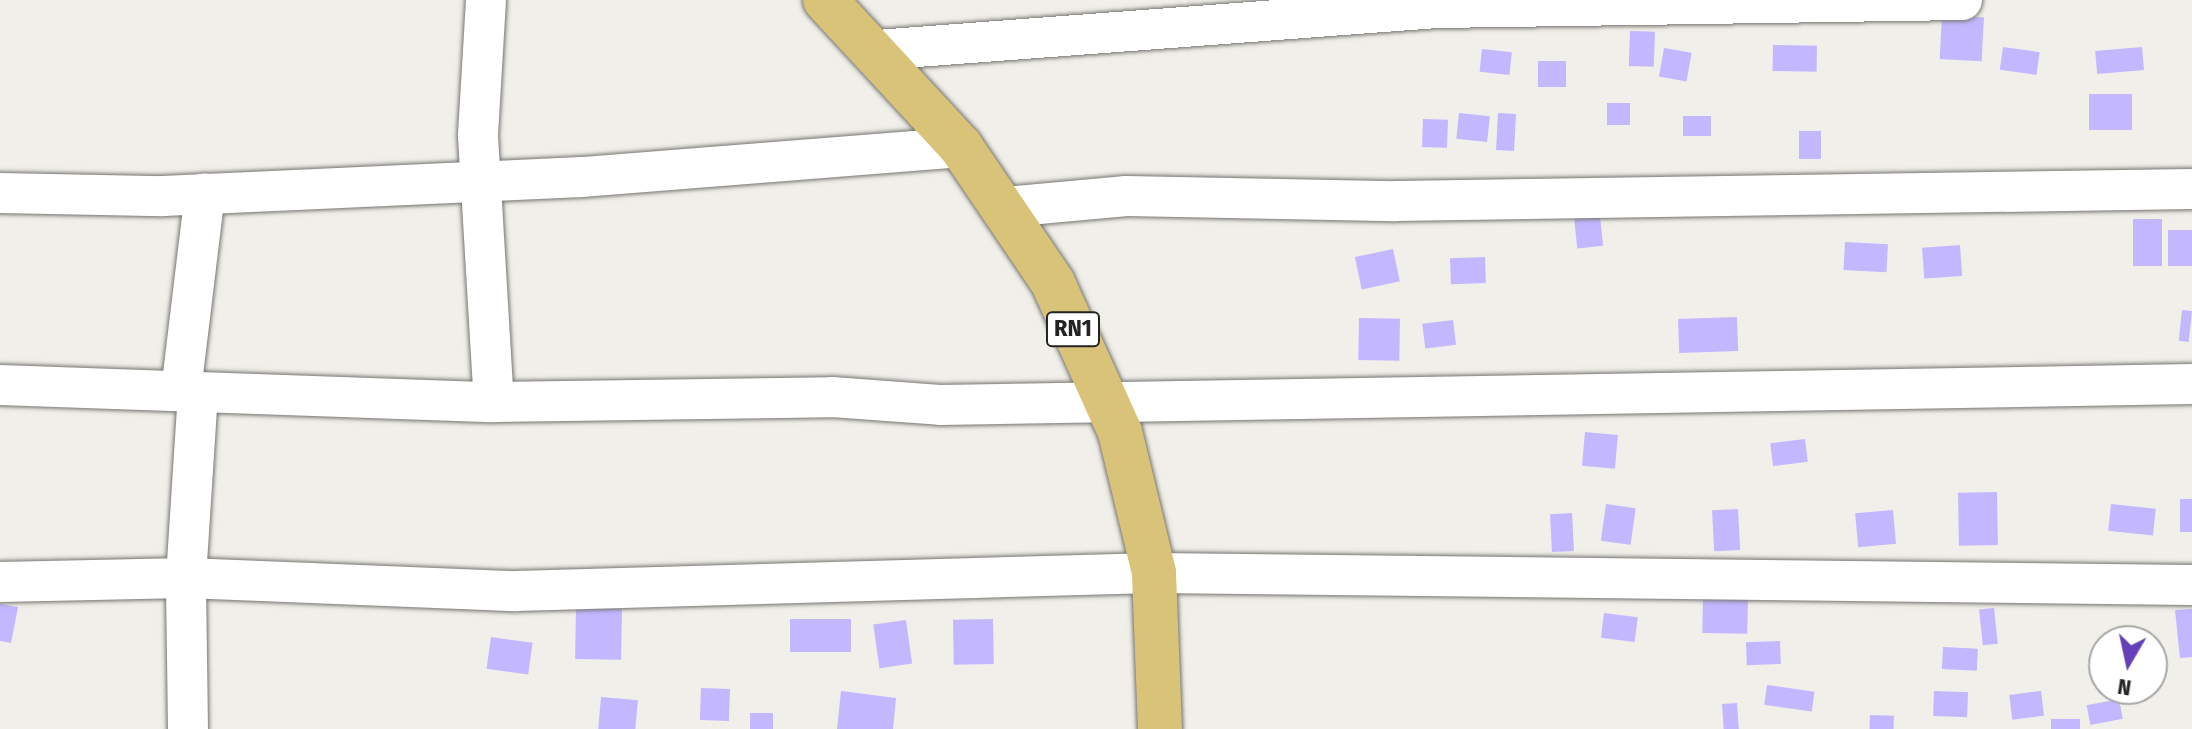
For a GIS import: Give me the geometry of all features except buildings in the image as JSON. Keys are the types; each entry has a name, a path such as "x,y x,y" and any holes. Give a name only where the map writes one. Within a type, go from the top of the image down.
{"highway":[{"name":"RN1","path":"825,0 877,50 961,147 1006,207 1053,283 1101,397 1120,432 1154,573 1160,729"}],"street":[{"path":"486,0 478,85 494,402"},
{"path":"877,50 1423,9 1962,0"},
{"path":"0,193 205,193 750,168 961,147"},
{"path":"1006,207 1126,196 1396,201 2192,189"},
{"path":"188,729 186,578 190,391 205,193"},
{"path":"0,385 494,402 832,397 940,405 1101,397 2192,384"},
{"path":"0,582 186,578 516,591 1154,573 2192,585"}]}
